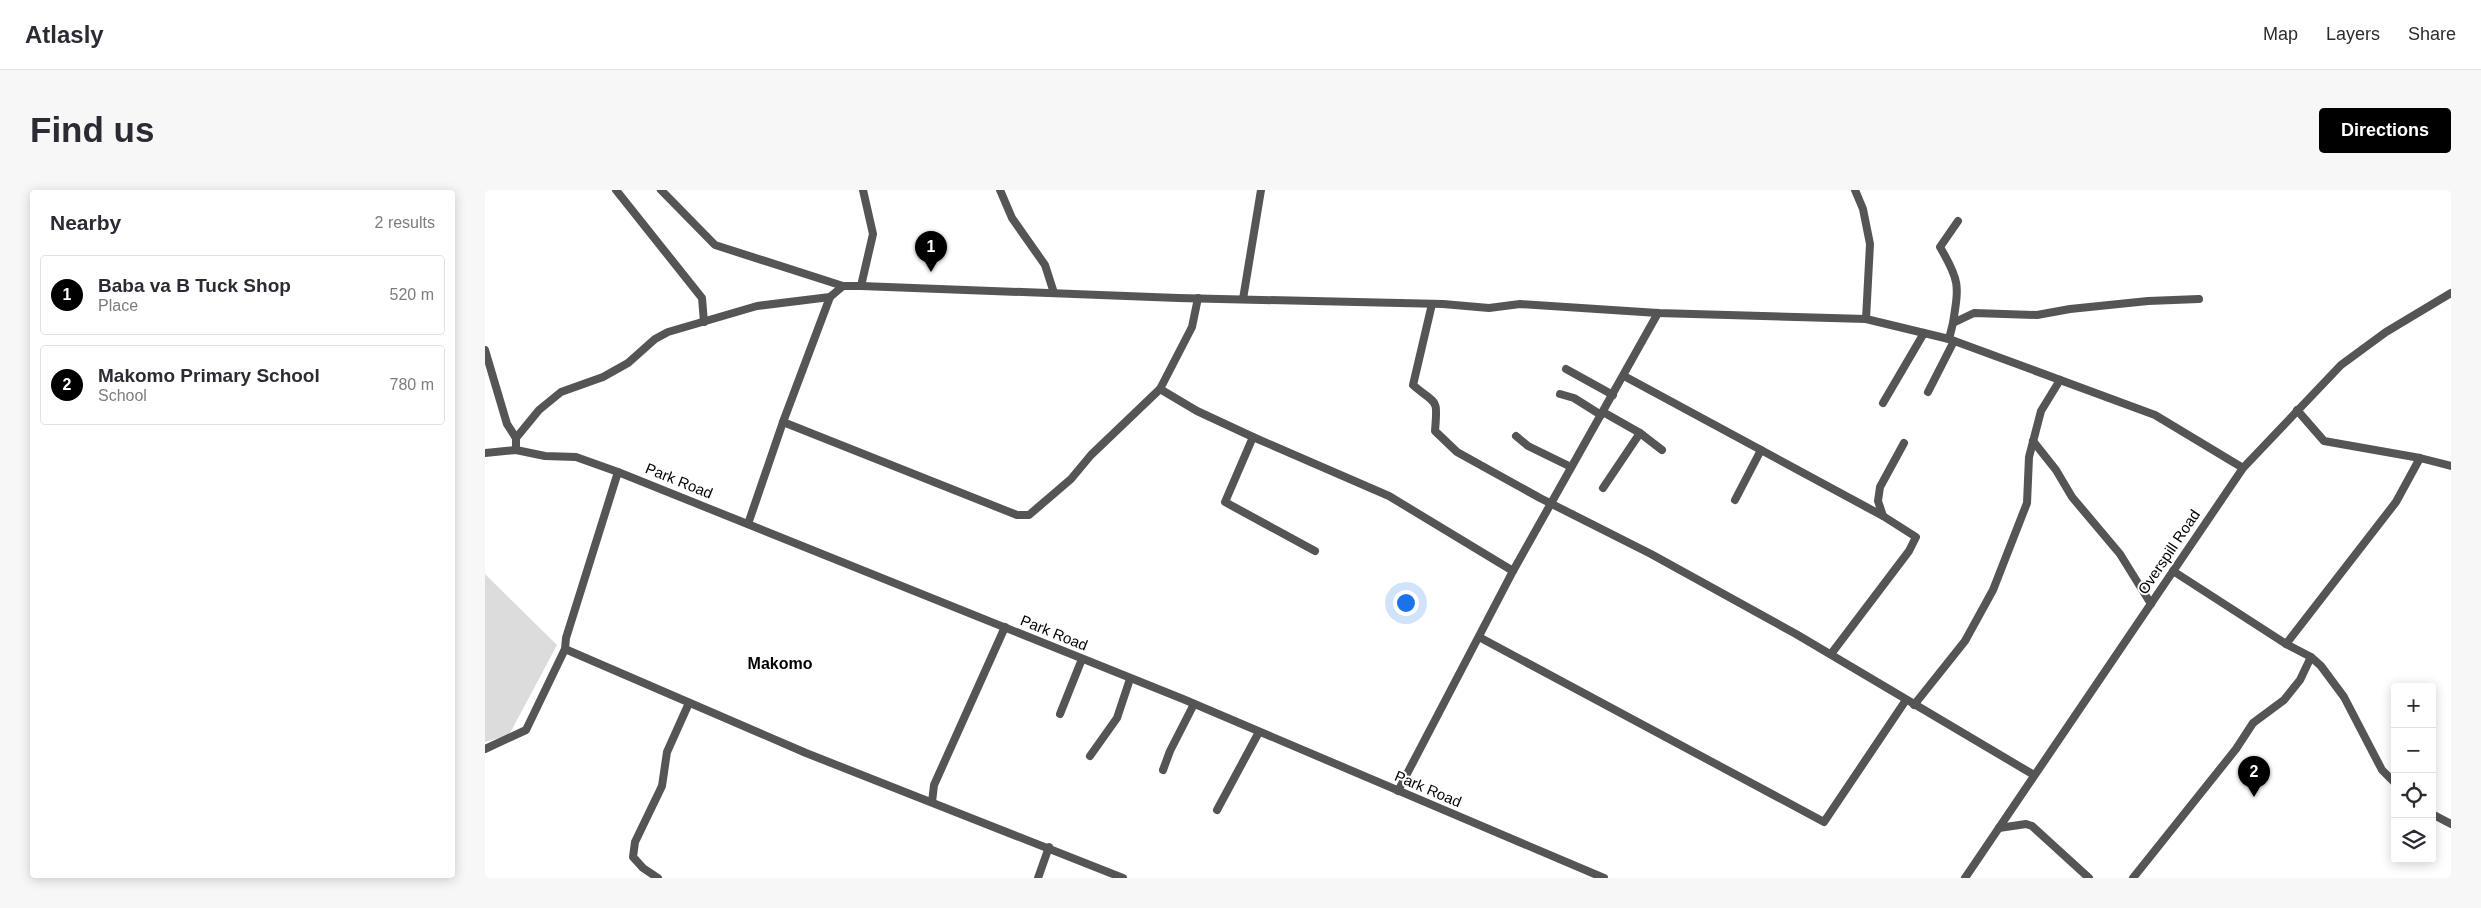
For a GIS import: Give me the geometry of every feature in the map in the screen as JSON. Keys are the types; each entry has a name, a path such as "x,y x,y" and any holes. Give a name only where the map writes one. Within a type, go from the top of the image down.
{"street":[{"path":"616,190 702,298 704,322"},
{"path":"661,190 715,245 843,286 1432,304 1489,308 1520,304 1658,313 1866,319 1952,340 2155,415 2243,468"},
{"path":"861,286 873,234 863,190"},
{"path":"1000,190 1012,218 1045,266 1054,293"},
{"path":"1243,299 1261,190"},
{"path":"1855,190 1863,209 1870,244 1866,319"},
{"path":"1928,392 1952,340 1959,286 1951,264 1940,247 1958,221"},
{"path":"748,524 783,422 830,297 843,286"},
{"name":"Overspill Road","path":"1965,878 2243,468 2297,410 2355,354 2406,319 2451,293"},
{"path":"516,438 539,410 561,392 603,377 628,363 655,339 668,332 757,306 830,297"},
{"path":"783,422 1017,515 1029,515 1071,479 1091,455 1160,389 1192,327 1198,298"},
{"path":"1953,323 1974,313 2037,315 2070,308 2199,298"},
{"path":"1432,304 1413,385 1433,398 1437,407 1435,431 1457,452 1550,503 1651,554 1831,654 2034,775"},
{"path":"1398,791 1513,571 1658,313"},
{"path":"1883,404 1924,333"},
{"path":"485,350 507,424 516,438 517,450"},
{"path":"1566,369 1613,395"},
{"path":"1624,376 1883,516 1917,537 1831,654"},
{"path":"1914,705 1965,642 1993,590 2027,503 2029,493 2028,466 2043,407 2060,380"},
{"path":"1160,389 1197,411 1389,496 1513,571"},
{"path":"1560,394 1574,398 1641,433 1662,450"},
{"path":"2297,410 2324,441 2420,458 2451,466"},
{"path":"1603,488 1641,433"},
{"path":"1516,436 1528,446 1571,467"},
{"path":"1253,437 1225,502 1315,551"},
{"path":"2033,441 2056,470 2072,497 2120,554 2151,604"},
{"path":"1883,516 1878,501 1880,487 1904,443"},
{"name":"Park Road","path":"485,453 517,450 545,456 576,457 618,472 1194,704 1595,876 1604,878"},
{"path":"1735,500 1761,450"},
{"path":"2286,644 2396,502 2420,458"},
{"path":"485,749 526,730 565,649 566,638 618,472"},
{"path":"2173,570 2286,644 2311,657 2344,697 2382,770 2391,779"},
{"path":"932,802 934,785 1005,627"},
{"path":"1479,637 1824,822 1907,700"},
{"path":"565,649 805,753 1049,847 1123,878"},
{"path":"2133,878 2236,748 2253,722 2284,700 2300,680 2311,657"},
{"path":"1060,714 1082,659"},
{"path":"1090,756 1117,718 1130,679"},
{"path":"658,878 643,868 633,857 635,842 662,786 667,752 689,703"},
{"path":"1163,770 1170,751 1194,704"},
{"path":"1217,810 1259,732"},
{"path":"2436,816 2451,824"},
{"path":"1999,828 2026,824 2032,826 2089,878"},
{"path":"1038,878 1049,847"}],"shaded area":[{"path":"485,574 557,645 509,735 485,742"}],"place":[{"name":"Baba va B Tuck Shop","path":"931,272"},
{"name":"Makomo Primary School","path":"2254,797"}],"district":[{"name":"Makomo","path":"780,663"}]}
